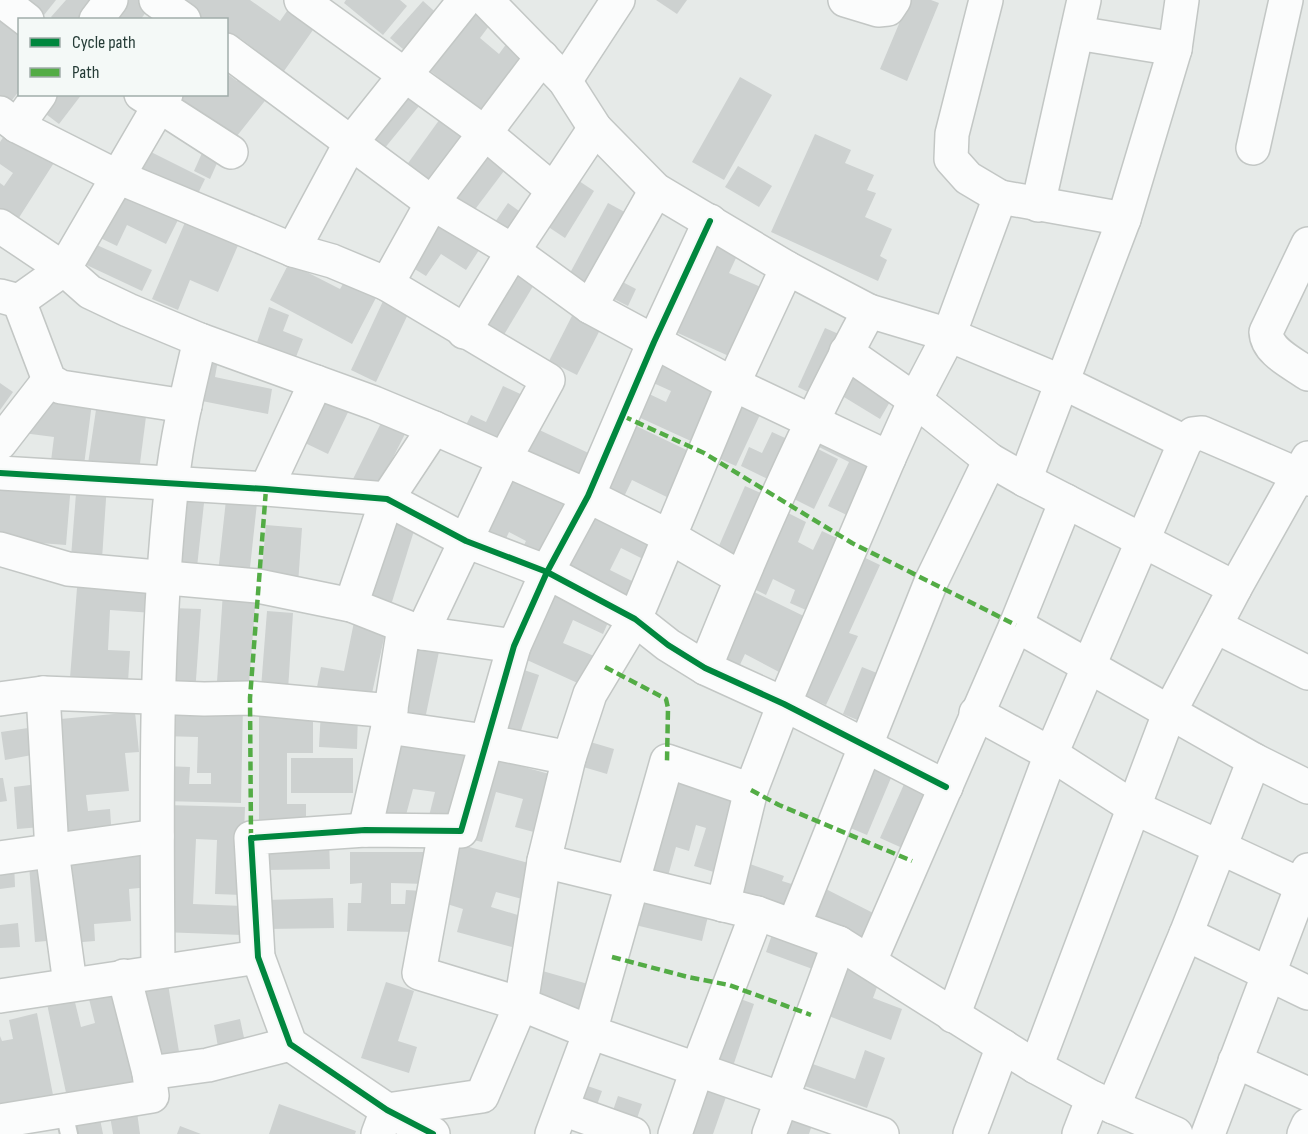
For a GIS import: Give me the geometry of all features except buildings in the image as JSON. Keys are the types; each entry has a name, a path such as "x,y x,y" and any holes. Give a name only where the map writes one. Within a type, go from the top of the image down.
{"street":[{"path":"2,0 24,18"},
{"path":"98,18 111,0"},
{"path":"156,0 181,18"},
{"path":"301,0 485,133 553,190"},
{"path":"293,250 350,144 465,0"},
{"path":"486,0 565,81 595,128 656,190 787,268 868,311 949,335 1062,382 1185,442"},
{"path":"565,81 618,0"},
{"path":"845,0 878,10 888,9 894,0"},
{"path":"986,0 952,134 951,159 968,178 1000,197 1124,219"},
{"path":"1038,205 1084,0"},
{"path":"1025,480 1124,219 1175,49 1182,0"},
{"path":"1253,148 1286,0"},
{"path":"1077,33 1175,49"},
{"path":"228,52 350,144 432,202 513,251 590,307 733,384 889,458"},
{"path":"387,284 432,202 542,57"},
{"path":"37,96 8,119 118,177 293,250 332,261 387,284 548,380 504,460 465,542 413,630 389,719 365,830"},
{"path":"185,406 61,387 49,380 10,298 64,269 118,177 155,98 231,152"},
{"path":"464,332 513,251 595,128"},
{"path":"590,307 656,190"},
{"path":"723,905 751,790 784,704 889,458 915,400 949,335 1000,197"},
{"path":"433,1134 383,1122 291,1044 258,957 251,838 365,830 461,831 514,646 547,572 588,496 654,342 710,221"},
{"path":"0,226 64,269 90,292 200,340 434,428 588,496 670,537 741,578"},
{"path":"1308,244 1266,332 1266,341 1273,349 1308,374"},
{"path":"383,1122 482,1096 521,1004 544,861 569,758 590,694 635,619 733,384 787,268"},
{"path":"705,668 741,578 811,422 868,311"},
{"path":"158,971 158,697 165,577 172,483 185,406 200,340"},
{"path":"846,352 915,400 990,460 1235,588"},
{"path":"0,443 49,380"},
{"path":"266,489 316,382"},
{"path":"351,605 387,499 434,428"},
{"path":"953,1016 1051,754 1185,442 1193,434 1202,433 1305,470 1235,588 1170,711 1036,1067"},
{"path":"794,925 931,582 990,460"},
{"path":"0,473 266,489 387,499 465,542 547,572 635,619 668,645 705,668 784,704 865,748 946,787"},
{"path":"870,961 1016,625 1066,501"},
{"path":"0,549 68,569 258,586 351,605 413,630 514,646"},
{"path":"1016,625 1254,760 1308,787"},
{"path":"1215,626 1308,673"},
{"path":"0,699 43,693 250,698 389,719 569,758"},
{"path":"43,693 52,851 70,984"},
{"path":"976,713 1051,754 1133,807 1304,887 1268,973 1208,1134"},
{"path":"1079,1134 1103,1102 1186,934 1254,760"},
{"path":"633,1134 558,1121 590,1032 667,761 751,790"},
{"path":"446,832 419,973 521,1004 590,1032 882,1134"},
{"path":"0,858 157,836"},
{"path":"544,861 757,913 839,943 1036,1067 1103,1102 1174,1134"},
{"path":"675,1134 696,1070 757,913"},
{"path":"1186,934 1308,993"},
{"path":"770,1134 811,1015 839,943"},
{"path":"0,996 258,957"},
{"path":"0,1120 66,1121 152,1096 123,976"},
{"path":"148,1073 208,1065 291,1044"},
{"path":"970,1134 1003,1046"},
{"path":"1235,1060 1308,1094"},
{"path":"1304,1134 1308,1125"}],"marked path":[{"path":"623,416 704,453 852,543 1016,625"},
{"path":"251,838 250,698 266,489"},
{"path":"605,667 666,699 668,708 667,761"},
{"path":"751,790 779,805 912,861"},
{"path":"612,957 729,985 811,1015"}],"cycle path":[{"path":"433,1134 387,1110 290,1044 258,957 251,838 365,830 461,831 514,646 547,572 588,496 654,342 710,221"},
{"path":"0,473 266,489 387,499 466,541 547,572 635,619 668,645 705,668 784,704 946,787"}]}
